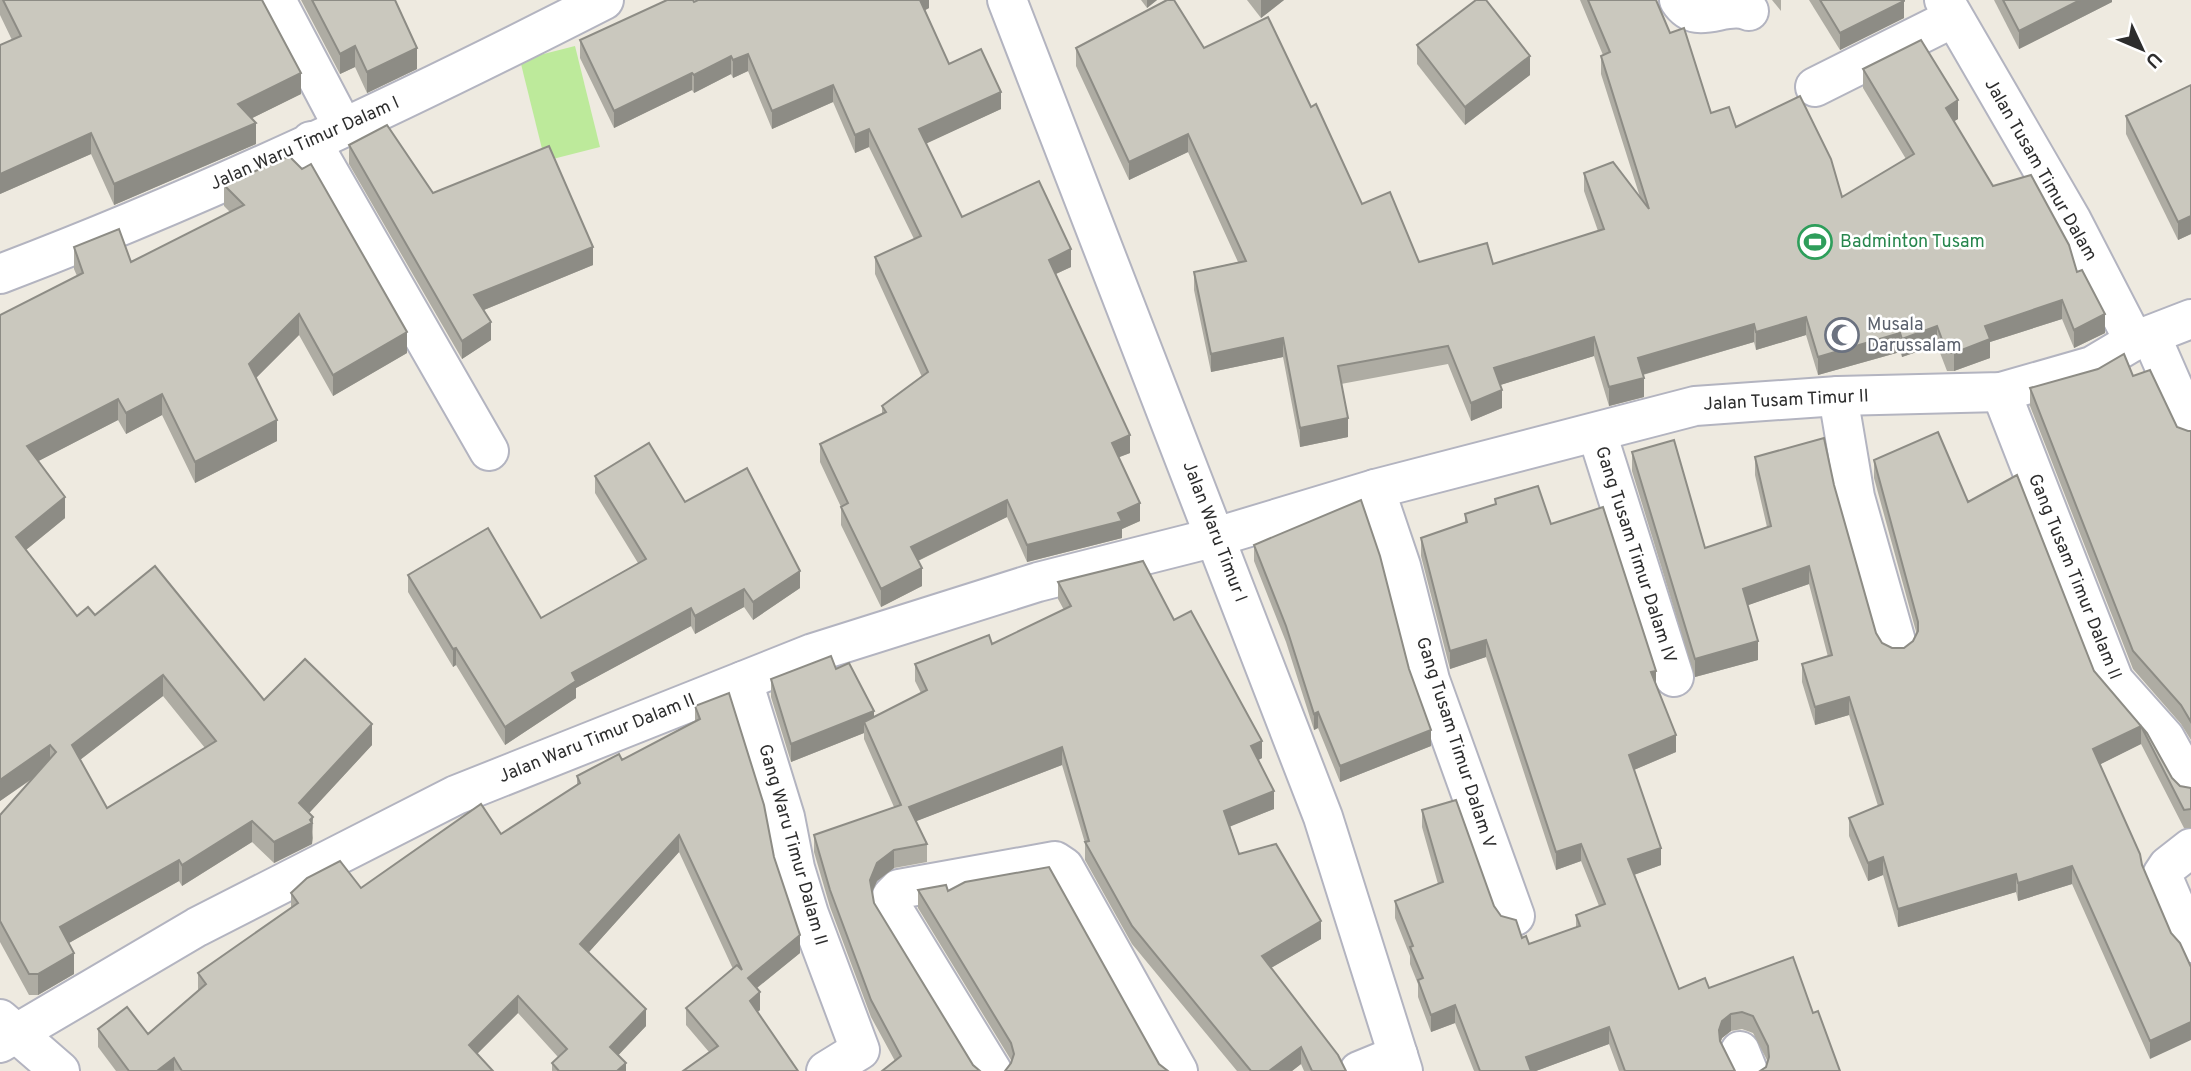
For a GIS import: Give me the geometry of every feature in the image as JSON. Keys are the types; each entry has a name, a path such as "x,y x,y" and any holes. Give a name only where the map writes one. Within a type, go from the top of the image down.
{"street":[{"path":"276,0 327,134 489,451"},
{"name":"Jalan Waru Timur Dalam I","path":"0,274 114,231 475,66 604,0"},
{"name":"Jalan Waru Timur I","path":"1007,0 1323,817 1401,1063"},
{"path":"1679,0 1697,13 1715,13 1730,7 1749,11"},
{"path":"1815,87 1948,9"},
{"name":"Jalan Tusam Timur Dalam","path":"1948,9 2143,338 2191,428"},
{"name":"Jalan Tusam Timur II","path":"1216,537 1375,489 1695,406 1838,396 2001,392 2092,366 2143,338 2191,319"},
{"name":"Gang Tusam Timur Dalam II","path":"2001,392 2114,681 2165,738 2191,785"},
{"path":"1838,396 1855,496 1897,645"},
{"name":"Gang Tusam Timur Dalam IV","path":"1597,433 1674,677"},
{"name":"Gang Tusam Timur Dalam V","path":"1375,489 1401,566 1430,680 1515,916"},
{"name":"Jalan Waru Timur Dalam II","path":"5,1032 197,928 456,795 813,653 1038,582 1216,537"},
{"name":"Gang Waru Timur Dalam II","path":"743,681 785,817 808,914 860,1050 827,1071"},
{"path":"2191,848 2168,866 2162,875 2191,943"},
{"path":"992,1071 893,909 892,896 899,889 1055,861 1064,867 1178,1071"},
{"path":"5,1032 60,1071"},
{"path":"1359,1071 1401,1063"}],"green space":[{"path":"575,46 600,147 545,161 520,60"}],"building":[{"path":"3,0 262,0 301,73 238,104 256,123 114,184 91,133 0,174 0,45 21,36"},
{"path":"312,0 395,0 417,48 367,72 355,46 340,54"},
{"path":"667,0 920,0 949,64 981,49 1001,92 919,129 962,217 1039,181 1071,249 1049,260 1130,435 1112,443 1140,503 1118,513 1122,521 1027,545 1007,500 911,547 922,568 881,589 841,507 848,503 820,444 886,412 882,406 928,372 875,257 921,236 869,129 855,135 833,85 772,111 748,54 733,60 731,56 614,111 580,40"},
{"path":"1167,0 1174,0 1204,48 1268,17 1311,107 1316,104 1362,204 1390,192 1419,262 1487,243 1493,264 1604,229 1584,173 1613,162 1649,209 1601,56 1610,52 1588,0 1656,0 1670,33 1684,28 1711,113 1729,107 1736,127 1800,96 1831,159 1842,197 1914,154 1863,69 1921,40 1958,100 1946,108 1993,186 2031,175 2069,245 2077,272 2082,270 2105,314 2074,330 2062,300 1985,326 1990,339 1954,353 1947,353 1937,326 1902,339 1900,333 1818,357 1806,317 1756,332 1754,324 1638,358 1644,378 1609,387 1594,337 1494,368 1502,390 1471,403 1448,346 1338,366 1348,418 1300,428 1283,338 1211,354 1194,272 1246,261 1188,134 1129,162 1076,48"},
{"path":"1476,0 1486,0 1530,56 1465,107 1417,45"},
{"path":"1820,0 1904,0 1904,1 1840,33"},
{"path":"2003,0 2080,0 2019,31"},
{"path":"2191,85 2191,216 2178,222 2126,116"},
{"path":"387,125 433,193 549,146 593,247 474,295 491,322 462,341 349,145"},
{"path":"289,156 302,169 311,164 407,332 333,375 299,314 249,364 277,420 195,462 162,394 126,413 118,399 27,446 65,497 16,537 77,616 88,607 95,615 155,566 264,700 305,659 372,724 299,803 313,817 310,820 312,823 274,842 252,821 182,865 179,860 60,927 74,953 38,974 29,974 0,921 0,815 56,752 50,745 0,780 0,315 83,273 74,247 119,229 131,262 244,205 224,185","holes":["163,675 216,741 107,808 72,745"]},
{"path":"2124,354 2133,376 2150,370 2177,427 2191,431 2191,722 2181,705 2133,651 2030,388 2098,369"},
{"path":"1938,432 1968,502 2017,475 2094,671 2147,733 2172,778 2180,786 2191,788 2191,809 2184,810 2141,726 2093,749 2140,854 2142,865 2171,933 2180,943 2191,967 2191,1022 2150,1041 2072,866 2018,883 2016,874 1898,909 1883,857 1868,863 1849,818 1883,804 1849,697 1815,707 1802,664 1832,655 1809,566 1743,589 1758,641 1695,659 1632,452 1674,440 1705,548 1771,526 1755,457 1824,438 1834,485 1876,633 1882,643 1892,648 1904,648 1913,641 1918,631 1918,622 1874,460"},
{"path":"649,443 685,502 747,468 800,571 753,602 744,589 695,616 691,608 572,673 576,681 505,727 408,575 488,528 541,618 646,559 595,476"},
{"path":"1538,486 1551,524 1603,507 1656,671 1651,672 1676,735 1629,755 1661,848 1628,859 1679,989 1705,978 1709,988 1793,957 1813,1013 1818,1011 1840,1071 1760,1071 1766,1067 1768,1046 1753,1016 1742,1012 1731,1014 1722,1021 1719,1030 1720,1041 1735,1071 1625,1071 1609,1027 1526,1057 1531,1071 1480,1071 1455,1005 1431,1015 1418,980 1423,978 1410,947 1413,946 1395,901 1443,882 1422,810 1456,800 1494,906 1501,916 1516,920 1522,938 1526,936 1529,944 1580,926 1576,915 1605,904 1581,844 1556,852 1486,640 1450,651 1421,538 1467,522 1465,514 1496,504 1495,499"},
{"path":"1361,500 1380,556 1409,669 1431,730 1340,766 1318,712 1314,714 1286,626 1254,545"},
{"path":"1143,561 1174,620 1191,611 1262,741 1251,746 1274,791 1224,811 1239,854 1276,844 1321,921 1262,956 1338,1055 1346,1071 1312,1071 1301,1047 1269,1071 1251,1071 1132,926 1085,842 1089,841 1062,747 909,807 927,844 894,850 877,863 870,880 874,903 973,1065 980,1071 882,1071 901,1056 871,1000 830,890 814,835 901,805 864,722 927,690 915,664 989,635 992,644 1071,606 1058,582"},
{"path":"831,656 836,669 849,663 874,711 791,744 771,679"},
{"path":"729,693 764,805 774,857 800,935 748,978 760,992 750,1001 798,1071 683,1071 718,1046 686,1008 737,965 742,970 679,835 580,944 646,1009 610,1047 626,1063 617,1071 559,1071 552,1063 567,1049 518,996 469,1045 493,1071 182,1071 174,1058 157,1071 129,1071 98,1029 127,1007 148,1034 206,984 198,973 298,903 291,893 307,878 340,861 361,888 481,804 501,834 580,783 577,776 619,754 622,760 700,719 695,706"},
{"path":"1049,867 1159,1064 1168,1071 1005,1071 1014,1054 1011,1043 918,890 946,885 948,891 965,882"}],"place":[{"name":"Badminton Tusam","path":"1815,242"},
{"name":"Musala Darussalam","path":"1842,335"}]}
